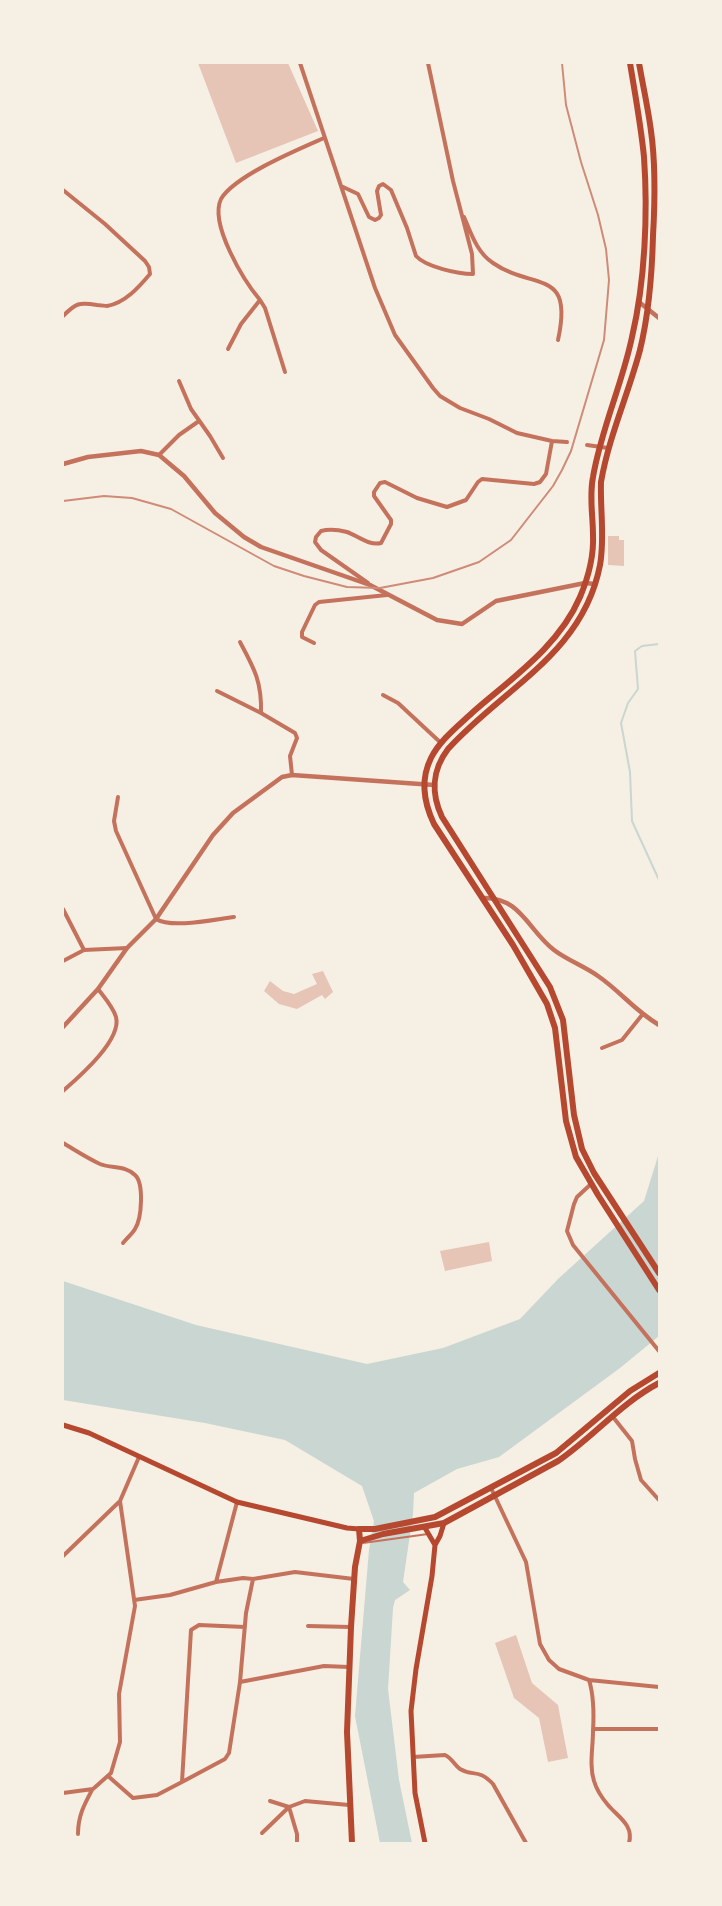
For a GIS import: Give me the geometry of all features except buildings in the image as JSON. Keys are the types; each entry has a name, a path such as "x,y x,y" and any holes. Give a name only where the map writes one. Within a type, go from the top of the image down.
{"highway":[{"path":"630,63 641,131 645,180 643,257 639,302 628,354 600,446 592,481 593,538 585,583 574,609 556,637 441,743 429,761 425,798 429,814 529,971 547,1004 555,1028 569,1134 579,1164 659,1290"},
{"path":"639,63 651,132 654,170 648,308 634,370 608,448 601,482 602,539 600,566 595,584 584,612 568,636 544,662 450,746 441,758 434,785 435,798 442,817 550,987 559,1009 566,1038 574,1115 586,1160 659,1273"},
{"path":"363,1541 410,1530 420,1521 435,1517 556,1453 630,1392 659,1373"},
{"path":"352,1843 347,1732 354,1579 363,1541 359,1529 426,1531 444,1523 558,1461 643,1392 659,1383"},
{"path":"435,1517 444,1523"},
{"path":"420,1521 426,1531"}],"main road":[{"path":"63,1425 89,1433 237,1502 359,1529"},
{"path":"425,1843 415,1793 411,1731 413,1696 435,1545 444,1523"},
{"path":"347,1527 363,1541"},
{"path":"426,1531 435,1545"}],"street":[{"path":"300,63 375,288 389,324 402,346 433,388 450,403 517,433 567,442"},
{"path":"340,186 355,192 369,217 375,220 381,215 377,191 383,184 390,190 420,261 473,274 472,254 428,63"},
{"path":"651,132 659,131"},
{"path":"285,372 265,308 224,242 219,216 221,200 240,180 271,162 324,138"},
{"path":"63,190 145,261 150,274 139,288 120,300 106,306 83,303 74,305 63,316"},
{"path":"462,212 478,249 491,263 514,275 544,282 556,291 562,321 558,340"},
{"path":"228,349 241,324 260,300"},
{"path":"639,302 659,318"},
{"path":"179,381 191,409 223,458"},
{"path":"159,455 178,435 199,421"},
{"path":"370,585 321,550 315,542 321,531 327,530 345,532 375,544 381,543 391,520 374,496 380,483 385,482 417,498 447,507 466,500 482,479 534,484 540,482 546,474 552,441"},
{"path":"587,445 608,448"},
{"path":"63,464 88,457 141,451 159,455 184,476 215,513 244,537 261,547 370,585 437,620 462,624 496,601 585,583 595,584"},
{"path":"314,643 302,637 302,632 315,605 319,602 391,595"},
{"path":"240,642 256,674 262,694 261,713"},
{"path":"217,692 261,713 295,733 297,738 290,756 292,775"},
{"path":"383,695 398,703 441,743"},
{"path":"63,1027 99,989 128,948 156,919 213,835 233,813 282,777 292,775 434,785"},
{"path":"118,797 114,821 116,831 156,919 161,922 179,923 234,918"},
{"path":"482,898 494,897 511,904 553,950 598,976 642,1015 659,1025"},
{"path":"63,909 84,950"},
{"path":"63,961 84,950 128,948"},
{"path":"63,1091 98,1058 115,1031 116,1017 99,989"},
{"path":"602,1048 622,1040 642,1015"},
{"path":"63,1143 100,1164 124,1168 136,1175 141,1186 139,1220 136,1228 123,1243"},
{"path":"591,1184 577,1197 567,1232 573,1245 659,1351"},
{"path":"612,1416 632,1442 641,1480 659,1500"},
{"path":"63,1556 120,1501 139,1457"},
{"path":"491,1488 526,1562 540,1644 549,1660 559,1669 589,1680 659,1687"},
{"path":"78,1834 78,1821 82,1808 93,1789 111,1773 120,1742 119,1694 135,1606 120,1501"},
{"path":"216,1582 237,1502"},
{"path":"134,1600 170,1595 216,1582 295,1572 354,1579"},
{"path":"108,1776 133,1798 157,1795 225,1759 229,1753 253,1579"},
{"path":"182,1782 190,1630 198,1625 245,1627"},
{"path":"308,1626 351,1626"},
{"path":"240,1682 324,1666 350,1667"},
{"path":"589,1680 592,1691 594,1729 590,1770 598,1792 609,1807 625,1821 631,1836 628,1843"},
{"path":"594,1729 659,1729"},
{"path":"413,1757 449,1756 462,1771 486,1776 493,1784 526,1843"},
{"path":"63,1793 93,1789"},
{"path":"270,1801 289,1807"},
{"path":"262,1833 289,1807 304,1801 349,1805"},
{"path":"289,1807 297,1834 297,1843"}],"shaded area":[{"path":"659,1153 659,1336 620,1368 499,1457 457,1469 414,1493 403,1582 410,1590 395,1600 393,1608 388,1689 399,1780 412,1843 380,1843 355,1716 369,1550 374,1521 362,1486 285,1440 205,1423 63,1400 63,1281 196,1325 367,1364 443,1348 520,1319 558,1279 644,1201"}],"waterway":[{"path":"659,644 642,646 635,651 638,689 628,703 621,723 630,772 632,821 659,880"}],"railway":[{"path":"63,501 104,496 132,498 171,509 274,566 347,587 380,588 433,578 479,562 511,540 553,486 571,451 604,340 609,280 606,249 566,105 562,63"}]}
